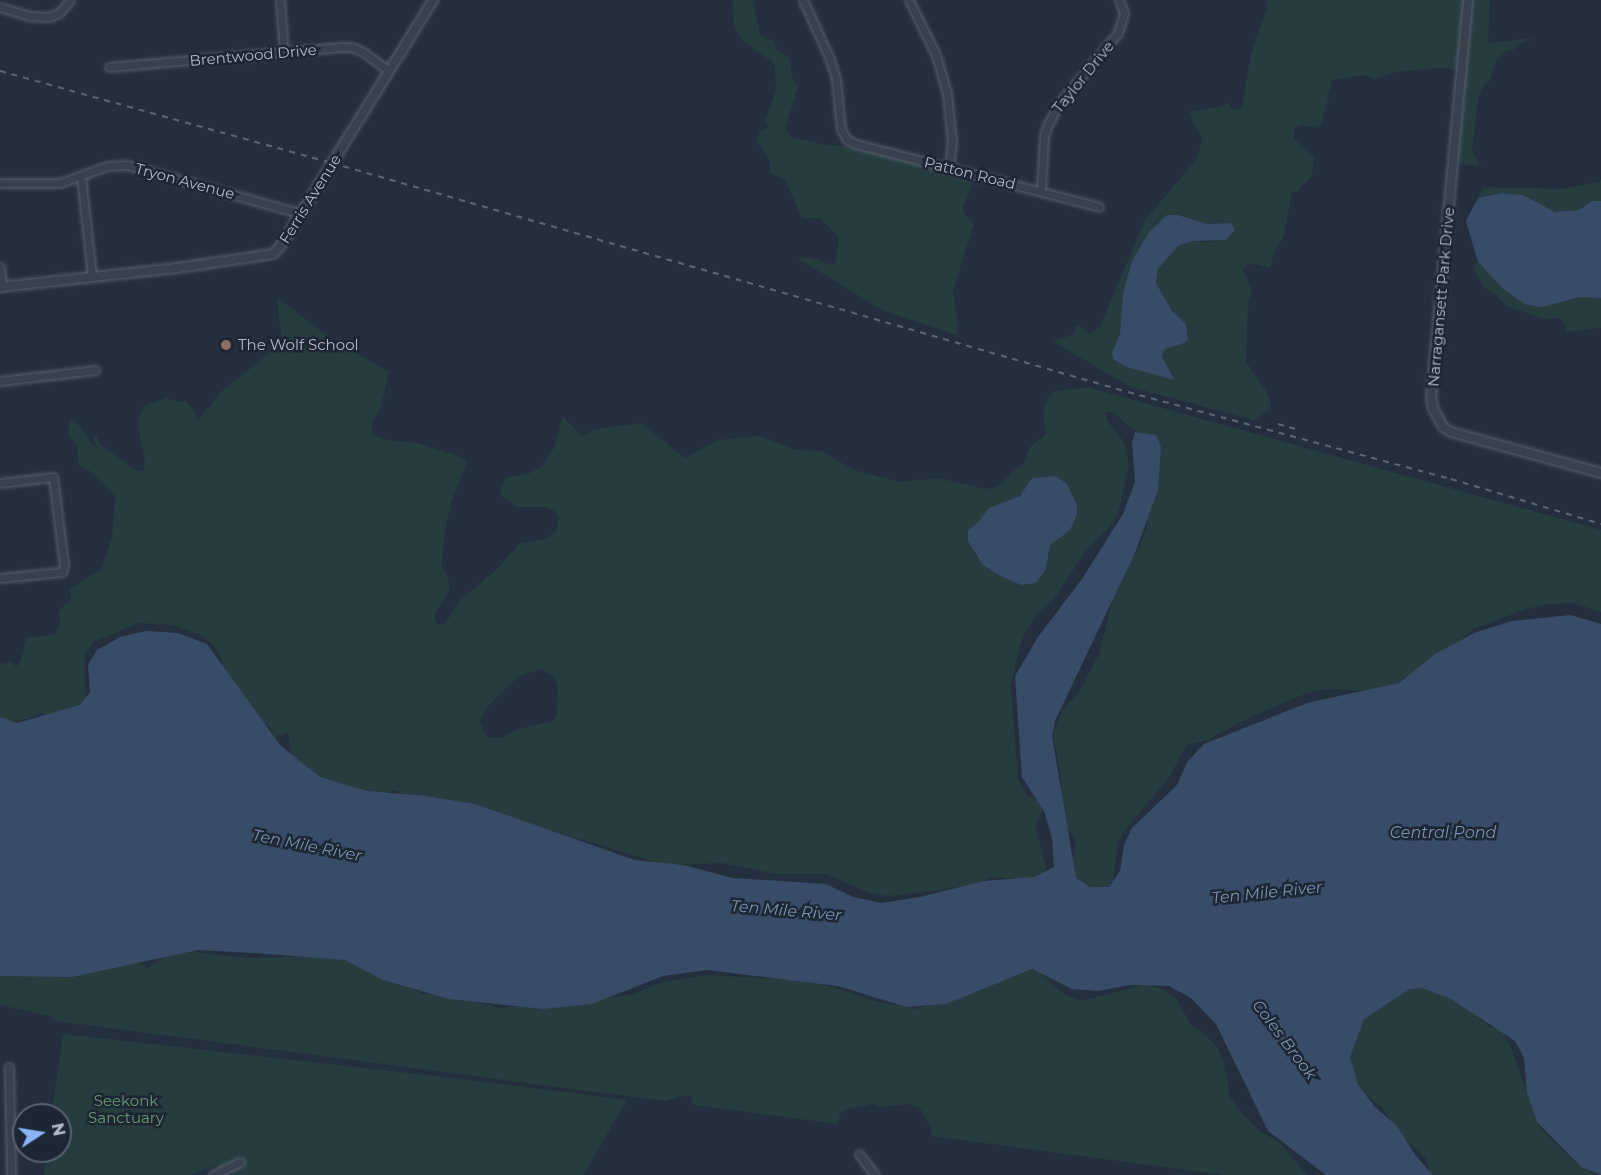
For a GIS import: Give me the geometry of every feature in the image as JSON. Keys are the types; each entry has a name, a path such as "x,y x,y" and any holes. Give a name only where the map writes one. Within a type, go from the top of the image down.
{"street":[{"path":"0,7 39,18 59,12 70,0"},
{"path":"280,0 284,52"},
{"name":"Ferris Avenue","path":"1,287 266,257 280,247 433,0"},
{"name":"Patton Road","path":"803,0 836,79 843,135 856,144 1099,207"},
{"path":"909,0 936,54 947,93 952,142 949,168"},
{"name":"Taylor Drive","path":"1041,191 1044,136 1048,124 1059,102 1119,33 1124,13 1119,0"},
{"name":"Narragansett Park Drive","path":"1468,0 1431,397 1433,408 1443,428 1451,432 1601,473"},
{"name":"Brentwood Drive","path":"109,67 352,47 389,71"},
{"name":"Tryon Avenue","path":"0,183 47,185 107,166 127,165 299,213"},
{"path":"81,176 92,276"},
{"path":"0,267 1,287"},
{"path":"0,381 95,370"},
{"path":"0,483 53,477 63,569 62,572 0,578"},
{"path":"9,1067 11,1175"},
{"path":"859,1154 875,1175"},
{"path":"213,1175 240,1162"}],"green space":[{"path":"733,0 753,0 760,34 765,39 774,40 777,50 790,58 792,78 798,87 785,129 791,137 821,144 861,148 976,175 963,208 964,214 974,224 953,291 958,325 956,335 882,310 799,259 810,257 829,264 836,263 839,237 820,218 802,218 785,179 769,173 770,161 757,140 760,131 768,127 765,120 776,91 775,69 773,62 744,42 739,35 734,24"},
{"path":"1266,0 1490,0 1488,43 1535,38 1520,43 1496,61 1489,82 1484,85 1479,94 1472,151 1481,166 1451,163 1458,70 1440,68 1395,72 1374,79 1367,75 1332,80 1322,123 1317,128 1302,125 1294,128 1294,139 1314,157 1311,179 1302,185 1299,191 1292,192 1284,235 1275,250 1270,268 1252,263 1247,265 1243,271 1252,289 1248,305 1246,362 1267,392 1271,404 1269,410 1254,420 1131,387 1052,341 1073,335 1076,325 1087,330 1089,335 1100,327 1145,220 1196,160 1202,141 1190,112 1220,107 1228,103 1234,111 1242,108 1251,53 1267,8","holes":["1178,215 1207,224 1230,223 1214,242 1191,241 1178,246 1158,269 1156,283 1172,311 1186,324 1188,338 1182,344 1165,349 1162,356 1173,379 1127,367 1112,352 1120,334 1123,293 1132,261 1158,222"]},
{"path":"1601,180 1601,201 1592,201 1579,210 1555,212 1523,195 1502,193 1478,198 1484,187 1562,189"},
{"path":"1478,262 1503,289 1542,307 1580,297 1601,298 1601,328 1564,332 1567,327 1560,318 1544,319 1507,306 1485,288 1475,272 1474,265"},
{"path":"277,297 338,344 389,371 381,407 371,424 373,435 386,440 417,443 453,454 467,461 452,500 445,531 441,565 448,577 450,589 435,614 435,621 438,624 445,624 460,600 496,570 519,544 547,538 557,530 559,518 554,510 547,507 517,507 503,497 500,491 506,477 530,473 542,466 553,450 563,417 582,436 594,429 641,423 685,458 718,440 760,436 796,450 821,451 854,470 899,482 938,478 985,489 998,487 1013,471 1024,464 1029,448 1047,433 1043,414 1048,398 1053,392 1087,387 1601,530 1601,612 1574,603 1548,604 1526,609 1473,629 1444,657 1415,670 1391,688 1374,691 1327,689 1307,693 1257,714 1207,740 1187,745 1168,779 1118,841 1113,881 1109,886 1099,890 1080,886 1071,868 1075,848 1074,838 1057,815 1062,783 1053,736 1060,714 1080,690 1099,654 1117,581 1139,548 1147,527 1145,435 1130,427 1112,411 1105,413 1108,422 1124,442 1129,464 1119,510 1113,523 1085,552 1054,599 1036,616 1025,633 1018,652 1011,688 1018,778 1027,796 1043,802 1042,811 1035,825 1048,875 1027,880 993,877 975,884 888,896 870,893 826,874 777,874 722,863 674,865 653,861 540,827 410,798 395,790 365,802 293,764 288,732 275,738 268,725 253,718 225,676 222,659 213,645 201,635 173,625 139,623 95,641 85,653 85,702 74,715 59,717 41,713 28,719 0,722 0,664 12,662 16,667 21,661 26,638 55,634 61,621 58,614 60,609 71,600 70,588 102,569 112,537 115,496 90,471 79,465 77,446 68,435 70,422 74,420 92,445 97,447 93,438 96,436 101,445 136,470 143,471 145,459 137,421 144,406 167,398 178,402 185,401 194,410 198,420 221,392 282,343","holes":["1047,476 1070,530 1054,540 1050,546 1046,569 999,575 976,557 968,530 989,508 1020,496 1032,478","542,669 554,677 558,686 557,715 552,721 519,729 500,738 491,738 484,733 480,721 489,705 520,675"]},
{"path":"185,944 200,953 248,958 317,956 350,959 423,994 438,993 500,1008 631,995 660,983 708,975 814,981 878,1002 917,1009 1025,970 1039,972 1065,995 1081,1001 1144,985 1163,989 1175,997 1192,1026 1206,1035 1218,1049 1224,1063 1230,1097 1238,1109 1261,1132 1279,1142 1307,1175 1223,1175 931,1136 930,1125 919,1107 907,1104 880,1107 872,1104 850,1109 840,1113 838,1124 693,1105 692,1097 686,1095 665,1101 56,1021 50,1016 0,1005 0,973 132,957 147,968"},
{"path":"1416,984 1459,1001 1488,1026 1503,1031 1539,1127 1574,1162 1596,1175 1431,1175 1425,1157 1401,1136 1382,1107 1353,1085 1341,1060 1357,1015"},
{"name":"Seekonk Sanctuary","path":"63,1034 627,1100 583,1175 223,1175 216,1165 191,1175 44,1175 46,1163 72,1163 72,1103 54,1103"}],"water":[{"path":"1502,193 1523,195 1555,212 1579,210 1592,201 1601,201 1601,298 1580,297 1542,307 1525,304 1503,289 1478,262 1466,221 1478,198"},
{"path":"1167,215 1178,215 1207,224 1230,223 1235,230 1226,240 1192,241 1178,246 1158,269 1156,283 1172,311 1186,324 1188,339 1182,344 1165,349 1162,356 1174,380 1127,367 1113,359 1112,352 1120,334 1123,293 1132,261 1150,231"},
{"name":"Central Pond","path":"1135,432 1156,435 1161,447 1158,490 1135,553 1055,721 1052,736 1076,878 1090,887 1109,887 1120,871 1124,845 1132,828 1177,785 1188,761 1204,744 1307,703 1399,683 1435,654 1474,633 1512,621 1571,615 1601,624 1601,1175 1581,1167 1537,1122 1527,1093 1524,1058 1515,1041 1451,999 1422,988 1410,989 1364,1019 1350,1057 1358,1085 1376,1108 1396,1125 1416,1156 1433,1175 1326,1175 1268,1131 1216,1024 1191,998 1169,986 1130,985 1098,991 1072,989 1032,969 946,1004 906,1007 838,986 707,970 663,976 592,1004 543,1009 449,999 383,980 345,960 253,953 198,950 72,977 0,976 0,717 17,723 80,705 90,692 88,665 97,650 120,637 146,631 178,633 207,644 281,746 320,777 367,791 426,796 475,804 635,860 683,865 733,878 826,884 853,897 882,903 920,897 984,881 1035,877 1054,867 1052,838 1044,811 1022,777 1015,676 1038,637 1082,579 1123,514 1135,482 1132,443"},
{"path":"1056,476 1067,484 1077,505 1077,514 1070,530 1050,545 1046,569 1036,583 1021,585 982,564 968,541 968,530 989,508 1020,496 1032,478"}],"railway":[{"path":"0,71 332,163 1128,392 1451,479 1601,524"},
{"path":"1278,424 1299,430"}],"place":[{"name":"The Wolf School","path":"226,345"}],"water label":[{"name":"Ten Mile River","path":"307,846"},
{"name":"Ten Mile River","path":"1267,893"},
{"name":"Ten Mile River","path":"786,911"},
{"name":"Coles Brook","path":"1284,1040"}]}
